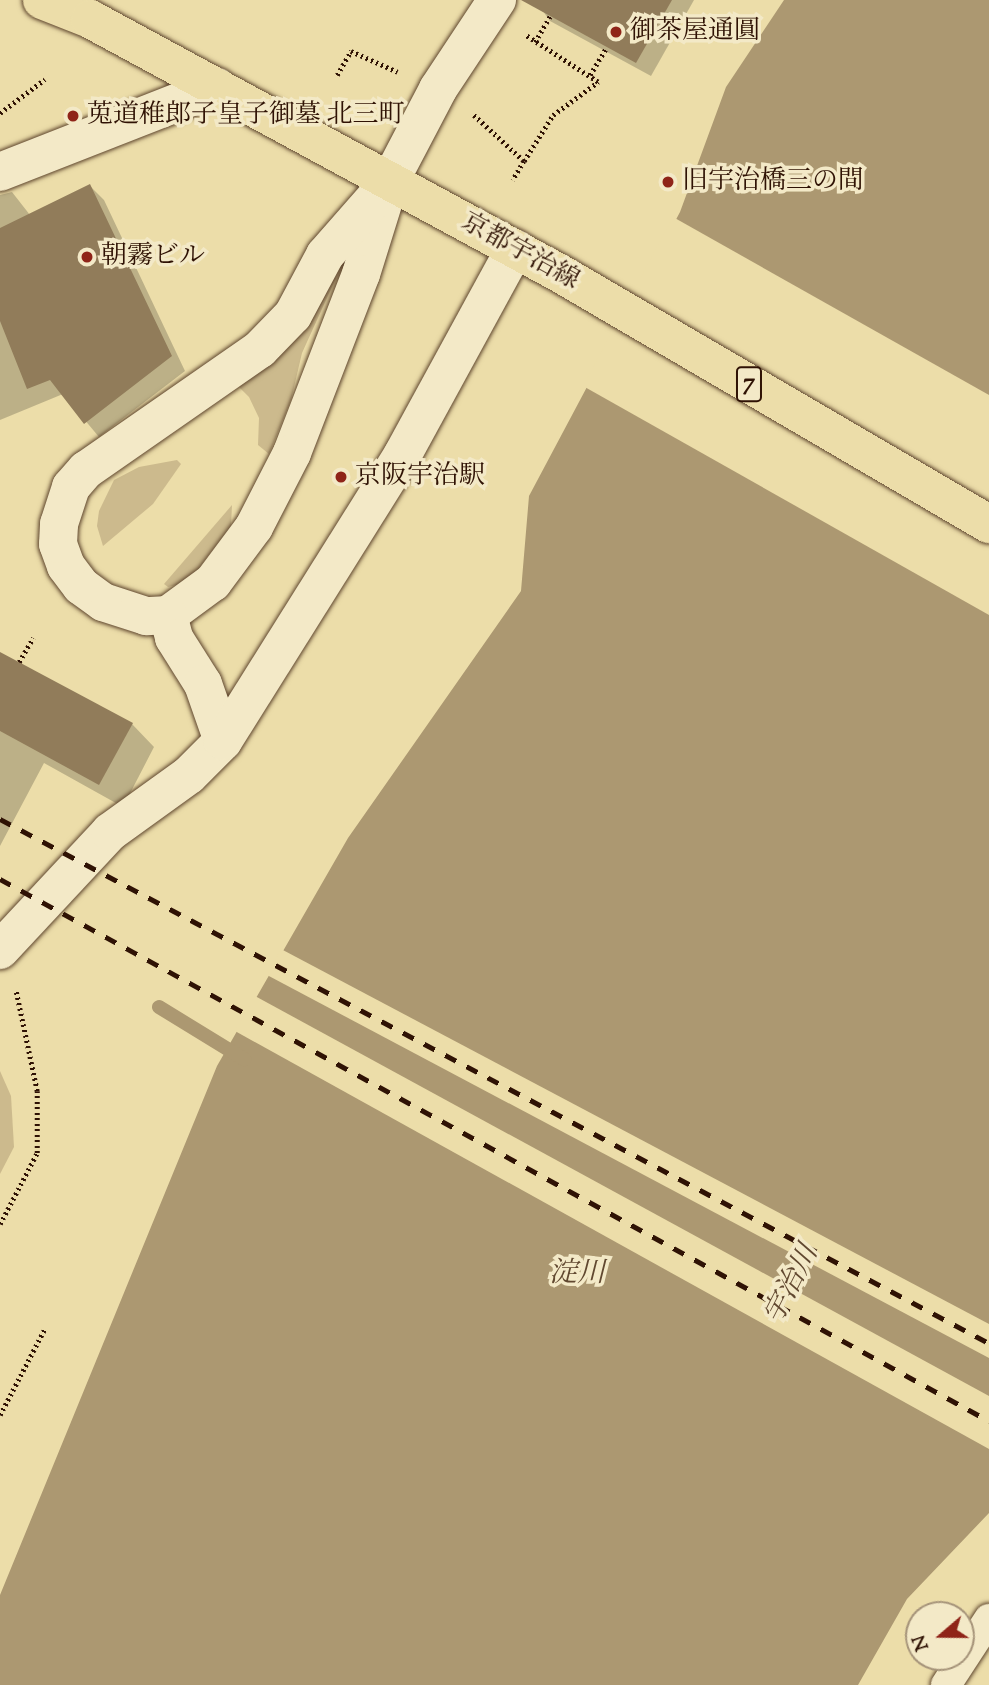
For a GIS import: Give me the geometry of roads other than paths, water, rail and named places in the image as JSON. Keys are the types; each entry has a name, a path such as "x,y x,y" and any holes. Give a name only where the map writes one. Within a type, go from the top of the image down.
{"main road":[{"name":"京都宇治線","path":"42,0 90,19 561,274 989,523"}],"street":[{"path":"390,181 325,255 293,316 260,349 86,470 71,486 59,524 58,544 66,566 81,586 126,612 168,615 213,582 260,515 292,453 361,274 390,181 438,89 504,14"},
{"path":"0,172 217,87"},
{"path":"0,950 110,832 189,775 223,741 403,454 515,249"},
{"path":"168,615 174,638 203,684 223,741"}],"lane":[{"path":"946,1685 989,1619"}],"water":[{"name":"淀川","path":"784,0 989,0 989,1513 905,1601 858,1685 0,1685 0,1595 217,1066 348,838 521,591 529,496 680,212 726,87"}],"waterway":[{"path":"159,1007 244,1059"}],"railway":[{"path":"0,819 989,1343"},
{"path":"0,879 989,1421"}],"place":[{"name":"御茶屋通圓","path":"616,32"},
{"name":"莵道稚郎子皇子御墓 北三町","path":"73,116"},
{"name":"旧宇治橋三の間","path":"668,182"},
{"name":"朝霧ビル","path":"87,257"},
{"name":"京阪宇治駅","path":"341,477"}],"water label":[{"name":"宇治川","path":"792,1285"}]}
